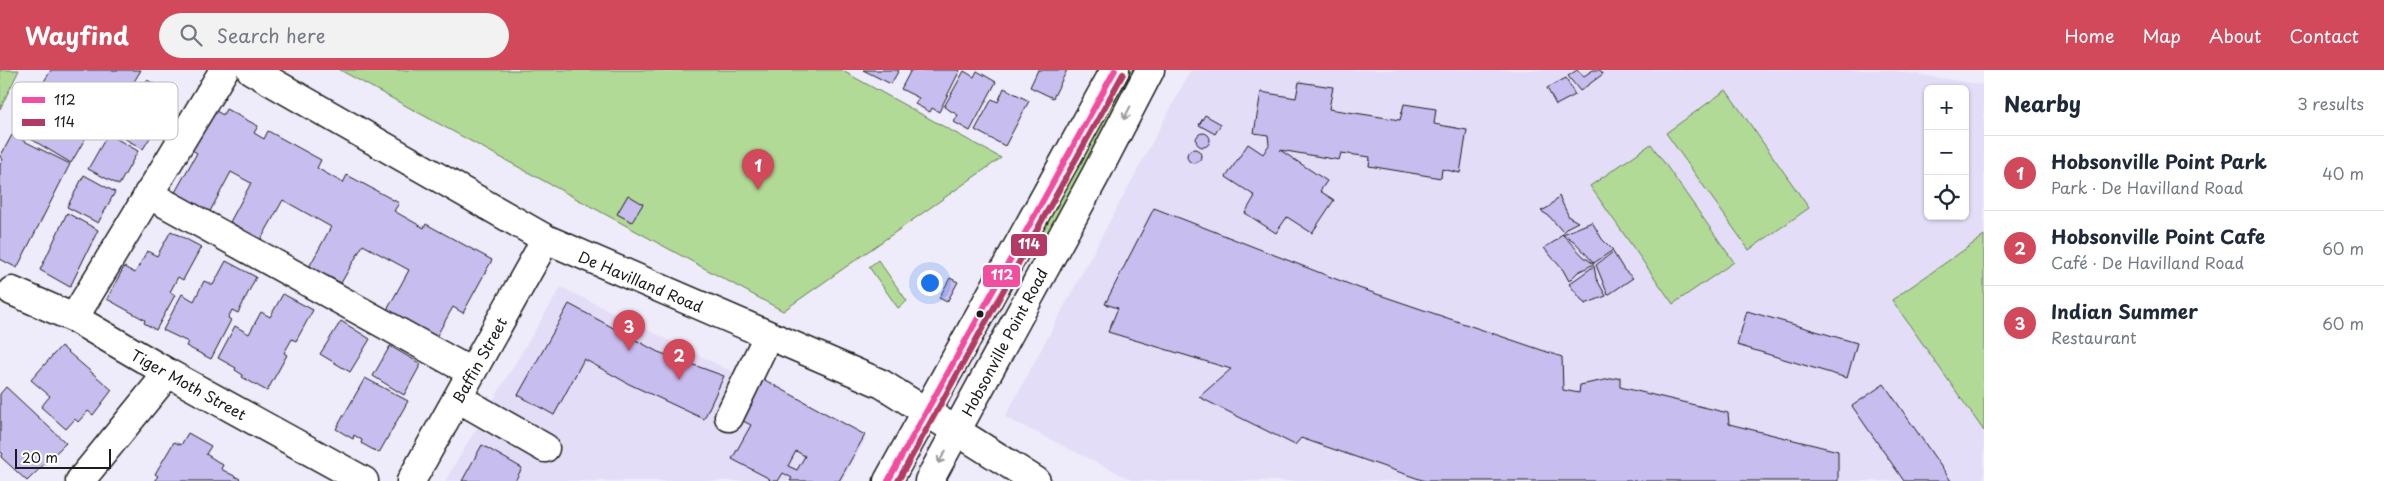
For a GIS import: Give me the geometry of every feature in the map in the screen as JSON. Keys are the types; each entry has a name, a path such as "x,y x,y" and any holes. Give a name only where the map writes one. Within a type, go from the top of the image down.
{"street":[{"path":"74,318 224,70"},
{"name":"De Havilland Road","path":"251,70 546,239 882,384 1036,481"},
{"path":"888,481 1115,70"},
{"name":"Hobsonville Point Road","path":"928,481 1150,70"},
{"path":"148,194 472,372"},
{"name":"Baffin Street","path":"411,481 546,239"},
{"name":"Tiger Moth Street","path":"12,291 74,318 168,373 364,481"},
{"path":"729,417 768,336"},
{"path":"80,481 168,373"},
{"path":"458,398 545,448"}],"shaded area":[{"path":"1191,70 1889,70 1984,85 1984,481 1134,481 1005,417"},
{"path":"561,287 866,438 842,481 445,481"}],"green space":[{"path":"0,70 19,70 12,82 0,109"},
{"path":"340,70 841,70 1001,158 783,311"},
{"path":"1125,70 1138,70 1045,240 1035,234"},
{"path":"1726,90 1809,208 1749,250 1666,133"},
{"path":"1651,144 1734,262 1673,304 1590,186"},
{"path":"1984,236 1984,431 1892,300"},
{"path":"878,260 907,301 898,308 869,267"}],"building":[{"path":"51,70 141,70 134,82 44,82"},
{"path":"863,70 899,70 891,84"},
{"path":"911,70 960,70 939,112 932,108 930,112 915,104 919,98 901,89"},
{"path":"1038,70 1067,70 1053,98 1030,87"},
{"path":"1577,70 1584,76 1593,70 1600,70 1603,74 1580,91 1568,76"},
{"path":"964,71 974,77 977,71 996,82 970,131 954,122 958,115 944,107"},
{"path":"1566,78 1575,95 1556,105 1547,88"},
{"path":"1299,82 1333,87 1329,109 1400,120 1404,104 1436,109 1434,124 1467,130 1460,173 1442,169 1441,178 1369,166 1370,157 1341,153 1339,160 1280,150 1327,181 1320,191 1334,200 1312,233 1287,217 1276,233 1245,213 1255,196 1226,177 1248,144 1263,154 1269,145 1268,135 1254,133 1261,92 1296,98"},
{"path":"1004,88 1029,101 1005,146 975,130 992,99 998,102"},
{"path":"209,107 223,115 226,109 258,126 254,133 264,139 268,131 321,160 317,168 343,183 347,175 399,203 394,211 424,228 426,224 492,260 463,313 453,307 436,337 387,310 409,270 363,245 341,283 328,276 327,279 308,269 331,227 283,200 260,241 242,232 243,229 230,222 251,183 231,172 208,215 173,196 197,153 187,147"},
{"path":"1205,115 1221,124 1215,134 1199,125"},
{"path":"1203,133 1208,135 1210,140 1208,145 1203,147 1198,145 1196,140 1198,135"},
{"path":"12,135 12,140 22,140 70,164 17,268 0,259 0,165 3,159 0,157"},
{"path":"33,140 84,140 71,163"},
{"path":"105,140 119,140 138,151 119,185 88,169"},
{"path":"127,140 149,140 143,149"},
{"path":"1194,149 1199,151 1201,156 1199,161 1194,163 1189,161 1187,156 1189,151"},
{"path":"84,175 115,192 98,223 67,207"},
{"path":"628,195 643,204 632,222 617,214"},
{"path":"1559,196 1569,217 1578,222 1563,232 1549,216 1541,211 1549,207"},
{"path":"1154,208 1359,288 1562,357 1563,390 1579,393 1580,385 1620,377 1620,387 1728,413 1729,424 1838,451 1838,481 1425,481 1301,438 1295,445 1199,397 1231,369 1108,332 1118,308 1105,304"},
{"path":"67,213 98,230 70,287 40,270"},
{"path":"1592,222 1602,239 1613,250 1594,263 1575,242 1563,234"},
{"path":"171,231 201,247 183,280 178,277 170,292 175,295 156,330 144,323 145,320 107,299 124,267 135,273 147,251 157,256"},
{"path":"1562,234 1584,257 1594,264 1578,272 1569,281 1563,270 1544,248 1557,240"},
{"path":"1613,252 1624,270 1633,278 1608,295 1596,265"},
{"path":"226,261 256,277 238,313 232,310 228,318 231,320 211,359 186,346 188,342 163,330 182,294 194,301 204,281 213,285"},
{"path":"1594,266 1596,278 1606,296 1585,304 1569,284"},
{"path":"950,278 958,282 947,302 939,298"},
{"path":"283,294 313,310 296,341 292,339 284,353 287,355 267,391 242,377 243,375 235,370 236,368 218,358 235,326 249,334 261,312 270,317"},
{"path":"569,304 658,352 724,376 704,419 629,384 584,359 554,415 518,395"},
{"path":"1747,311 1857,343 1847,378 1737,345"},
{"path":"341,321 370,339 350,372 320,354"},
{"path":"61,346 112,390 93,415 88,411 78,422 75,419 66,429 41,407 50,396 31,380"},
{"path":"390,346 421,364 404,395 373,376"},
{"path":"365,378 408,401 379,453 361,443 362,440 354,435 353,439 336,429"},
{"path":"763,379 865,435 839,481 790,481 792,478 783,473 778,481 768,481 770,479 732,459 751,425 739,419","holes":["796,451 805,456 797,470 788,466"]},
{"path":"1884,384 1951,481 1904,481 1852,406"},
{"path":"6,387 66,443 27,481 1,457 3,454 0,451 0,394"},
{"path":"188,433 211,446 206,454 223,465 221,469 240,479 239,481 154,481 158,476 155,474 174,442 181,445"},
{"path":"482,445 522,468 515,481 462,481"}],"transit line":[{"name":"112","path":"888,481 1115,70"},
{"name":"114","path":"898,481 1123,74"}],"place":[{"name":"Hobsonville Point Park","path":"758,190"},
{"name":"Indian Summer","path":"629,351"},
{"name":"Hobsonville Point Cafe","path":"679,380"}]}
